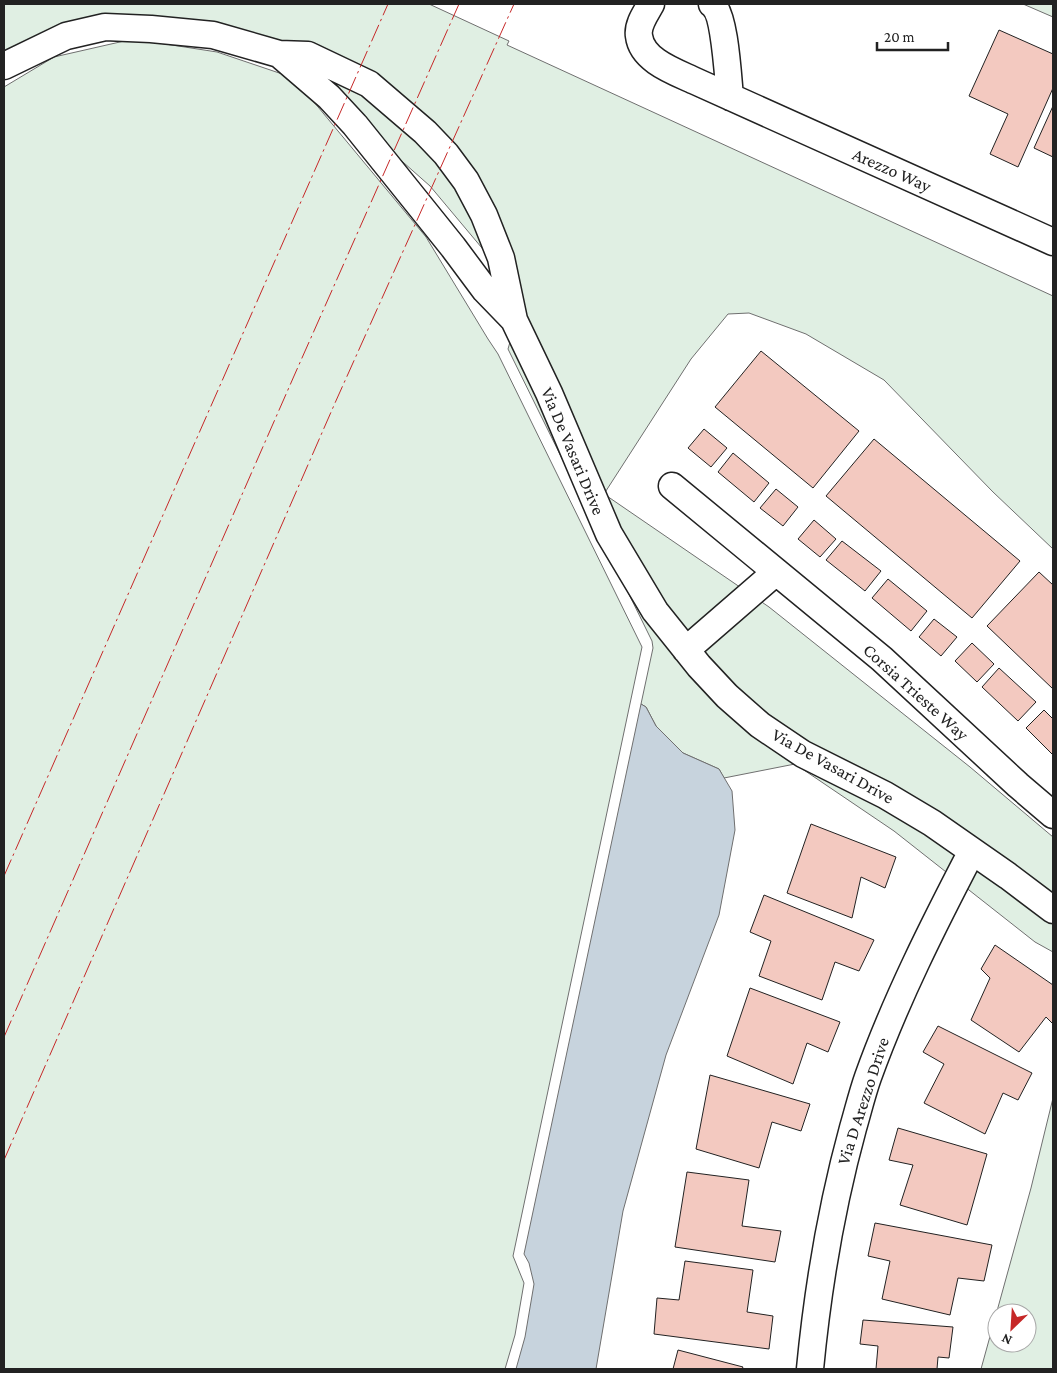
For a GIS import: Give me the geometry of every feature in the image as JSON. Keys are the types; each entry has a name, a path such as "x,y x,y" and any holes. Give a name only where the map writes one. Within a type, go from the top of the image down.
{"street":[{"name":"Arezzo Way","path":"651,4 642,20 639,36 645,51 660,63 730,97 1053,242"},
{"path":"712,4 715,6 722,24 730,97"},
{"name":"Via De Vasari Drive","path":"4,66 66,36 105,27 151,29 213,35 279,54 308,55 369,84 425,132 446,154 466,181 484,215 501,258 514,320 549,393 609,534 655,611 686,650 727,696 760,725 803,754 885,795 932,823 1053,910"},
{"name":"Via De Vasari Drive","path":"279,54 329,98 355,125 454,247 485,290 514,320"},
{"name":"Corsia Trieste Way","path":"672,486 882,659 1053,815"},
{"path":"686,650 776,572"},
{"name":"Via D Arezzo Drive","path":"810,1369 828,1230 840,1175 867,1078 887,1028 934,926 972,851"}],"green space":[{"path":"4,4 429,4 509,41 507,45 1053,296 1053,549 993,492 884,380 806,334 749,313 728,314 691,359 604,494 769,607 970,767 1053,837 1053,952 1035,942 894,831 795,764 724,778 719,769 683,753 656,726 646,707 641,704 653,648 652,641 508,349 523,297 430,186 334,101 301,68 132,28 53,45 4,74"},
{"path":"1023,4 1053,4 1053,17"},
{"path":"133,39 217,52 294,78 426,237 498,354 642,647 513,1256 524,1283 515,1335 505,1369 4,1369 4,87 54,57"},
{"path":"1053,1098 1053,1369 981,1369 987,1347 987,1353 1037,1353 1037,1303 999,1303 1031,1188"}],"shaded area":[{"path":"641,704 646,707 656,726 683,753 719,769 732,791 735,830 719,915 666,1055 623,1211 596,1369 516,1369 525,1337 534,1284 529,1263 524,1254"}],"building":[{"path":"999,30 1053,54 1053,88 1018,167 990,154 1008,114 969,96"},
{"path":"1053,106 1053,157 1034,148"},
{"path":"761,351 859,431 813,488 715,407"},
{"path":"704,429 727,448 711,467 688,448"},
{"path":"874,439 1020,561 972,618 826,496"},
{"path":"733,453 769,483 754,502 718,472"},
{"path":"776,489 798,507 783,526 760,508"},
{"path":"814,520 836,539 820,557 798,539"},
{"path":"842,541 881,571 865,591 826,560"},
{"path":"1039,572 1053,585 1053,689 987,626"},
{"path":"888,579 927,611 911,631 872,598"},
{"path":"934,619 957,637 941,656 919,637"},
{"path":"972,643 994,664 977,682 955,661"},
{"path":"999,668 1036,702 1018,721 982,687"},
{"path":"1044,710 1053,719 1053,755 1026,728"},
{"path":"811,824 896,857 885,888 861,877 852,918 787,893"},
{"path":"764,895 874,940 859,971 835,962 822,1000 759,976 771,941 750,932"},
{"path":"995,945 1053,985 1053,1024 1046,1017 1019,1052 971,1020 990,978 981,969"},
{"path":"750,988 840,1022 828,1052 807,1043 793,1084 727,1056"},
{"path":"938,1026 1032,1073 1018,1100 1003,1093 985,1134 924,1103 944,1064 923,1052"},
{"path":"710,1075 810,1104 801,1131 772,1122 759,1168 696,1149"},
{"path":"898,1128 987,1154 967,1225 900,1205 913,1165 889,1160"},
{"path":"687,1172 749,1180 742,1226 781,1231 775,1262 675,1247"},
{"path":"875,1223 992,1245 984,1281 958,1278 950,1315 882,1299 890,1261 868,1256"},
{"path":"685,1261 753,1270 747,1312 773,1316 769,1349 654,1334 657,1298 679,1300"},
{"path":"863,1320 953,1327 949,1358 938,1357 937,1369 876,1369 878,1346 860,1344"},
{"path":"678,1350 743,1367 742,1369 673,1369"}],"power":[{"path":"4,876 388,4"},
{"path":"4,1037 459,4"},
{"path":"4,1160 335,403 514,4"}]}
